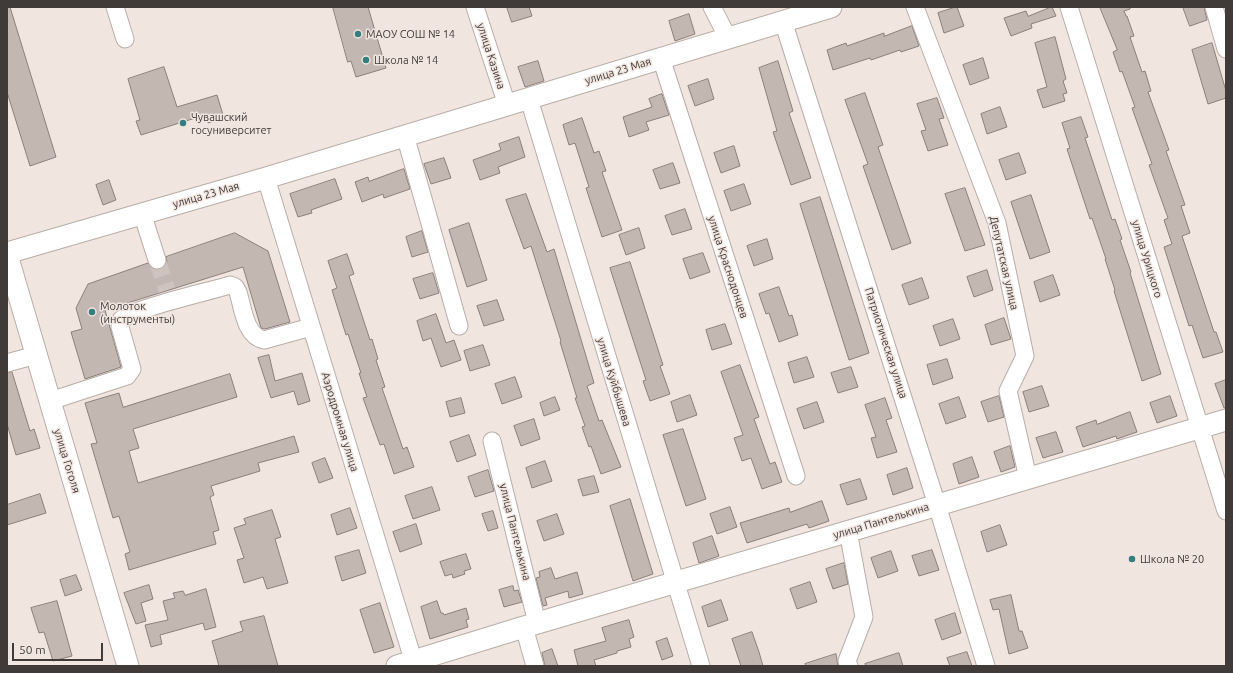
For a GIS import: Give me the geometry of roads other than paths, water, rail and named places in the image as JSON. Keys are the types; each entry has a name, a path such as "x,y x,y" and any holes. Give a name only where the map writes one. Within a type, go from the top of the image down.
{"main road":[{"name":"улица 23 Мая","path":"7,254 142,213 266,178 831,7"},
{"name":"улица Гоголя","path":"7,254 128,666"},
{"name":"улица Пантелькина","path":"408,664 530,625 1226,420"}],"street":[{"path":"115,7 124,39"},
{"name":"улица Казина","path":"475,7 507,105"},
{"path":"712,7 728,38"},
{"name":"Депутатская улица","path":"915,7 997,223 1025,356 1008,391 1028,478"},
{"name":"улица Урицкого","path":"1069,7 1226,511"},
{"path":"1214,7 1226,49"},
{"name":"Патриотическая улица","path":"783,21 937,504 986,666"},
{"name":"улица Краснодонцев","path":"661,58 796,476"},
{"name":"улица Куйбышева","path":"528,99 701,666"},
{"path":"405,135 459,326"},
{"name":"Аэродромная улица","path":"266,178 312,327 408,664"},
{"path":"142,213 157,260"},
{"path":"50,401 131,374 132,369 120,327 121,320 127,315 169,296 230,285 235,287 238,292 251,334 257,339 264,340 312,327"},
{"path":"7,363 36,355"},
{"name":"улица Пантелькина","path":"492,441 530,625 535,666"},
{"path":"848,531 864,617 847,661 848,666"}],"tunnel":[{"path":"157,260 167,290"}],"place":[{"name":"МАОУ СОШ № 14","path":"358,34"},
{"name":"Школа № 14","path":"366,60"},
{"name":"Чувашский госуниверситет","path":"183,123"},
{"name":"Молоток (инструменты)","path":"92,312"},
{"name":"Школа № 20","path":"1132,559"}]}
